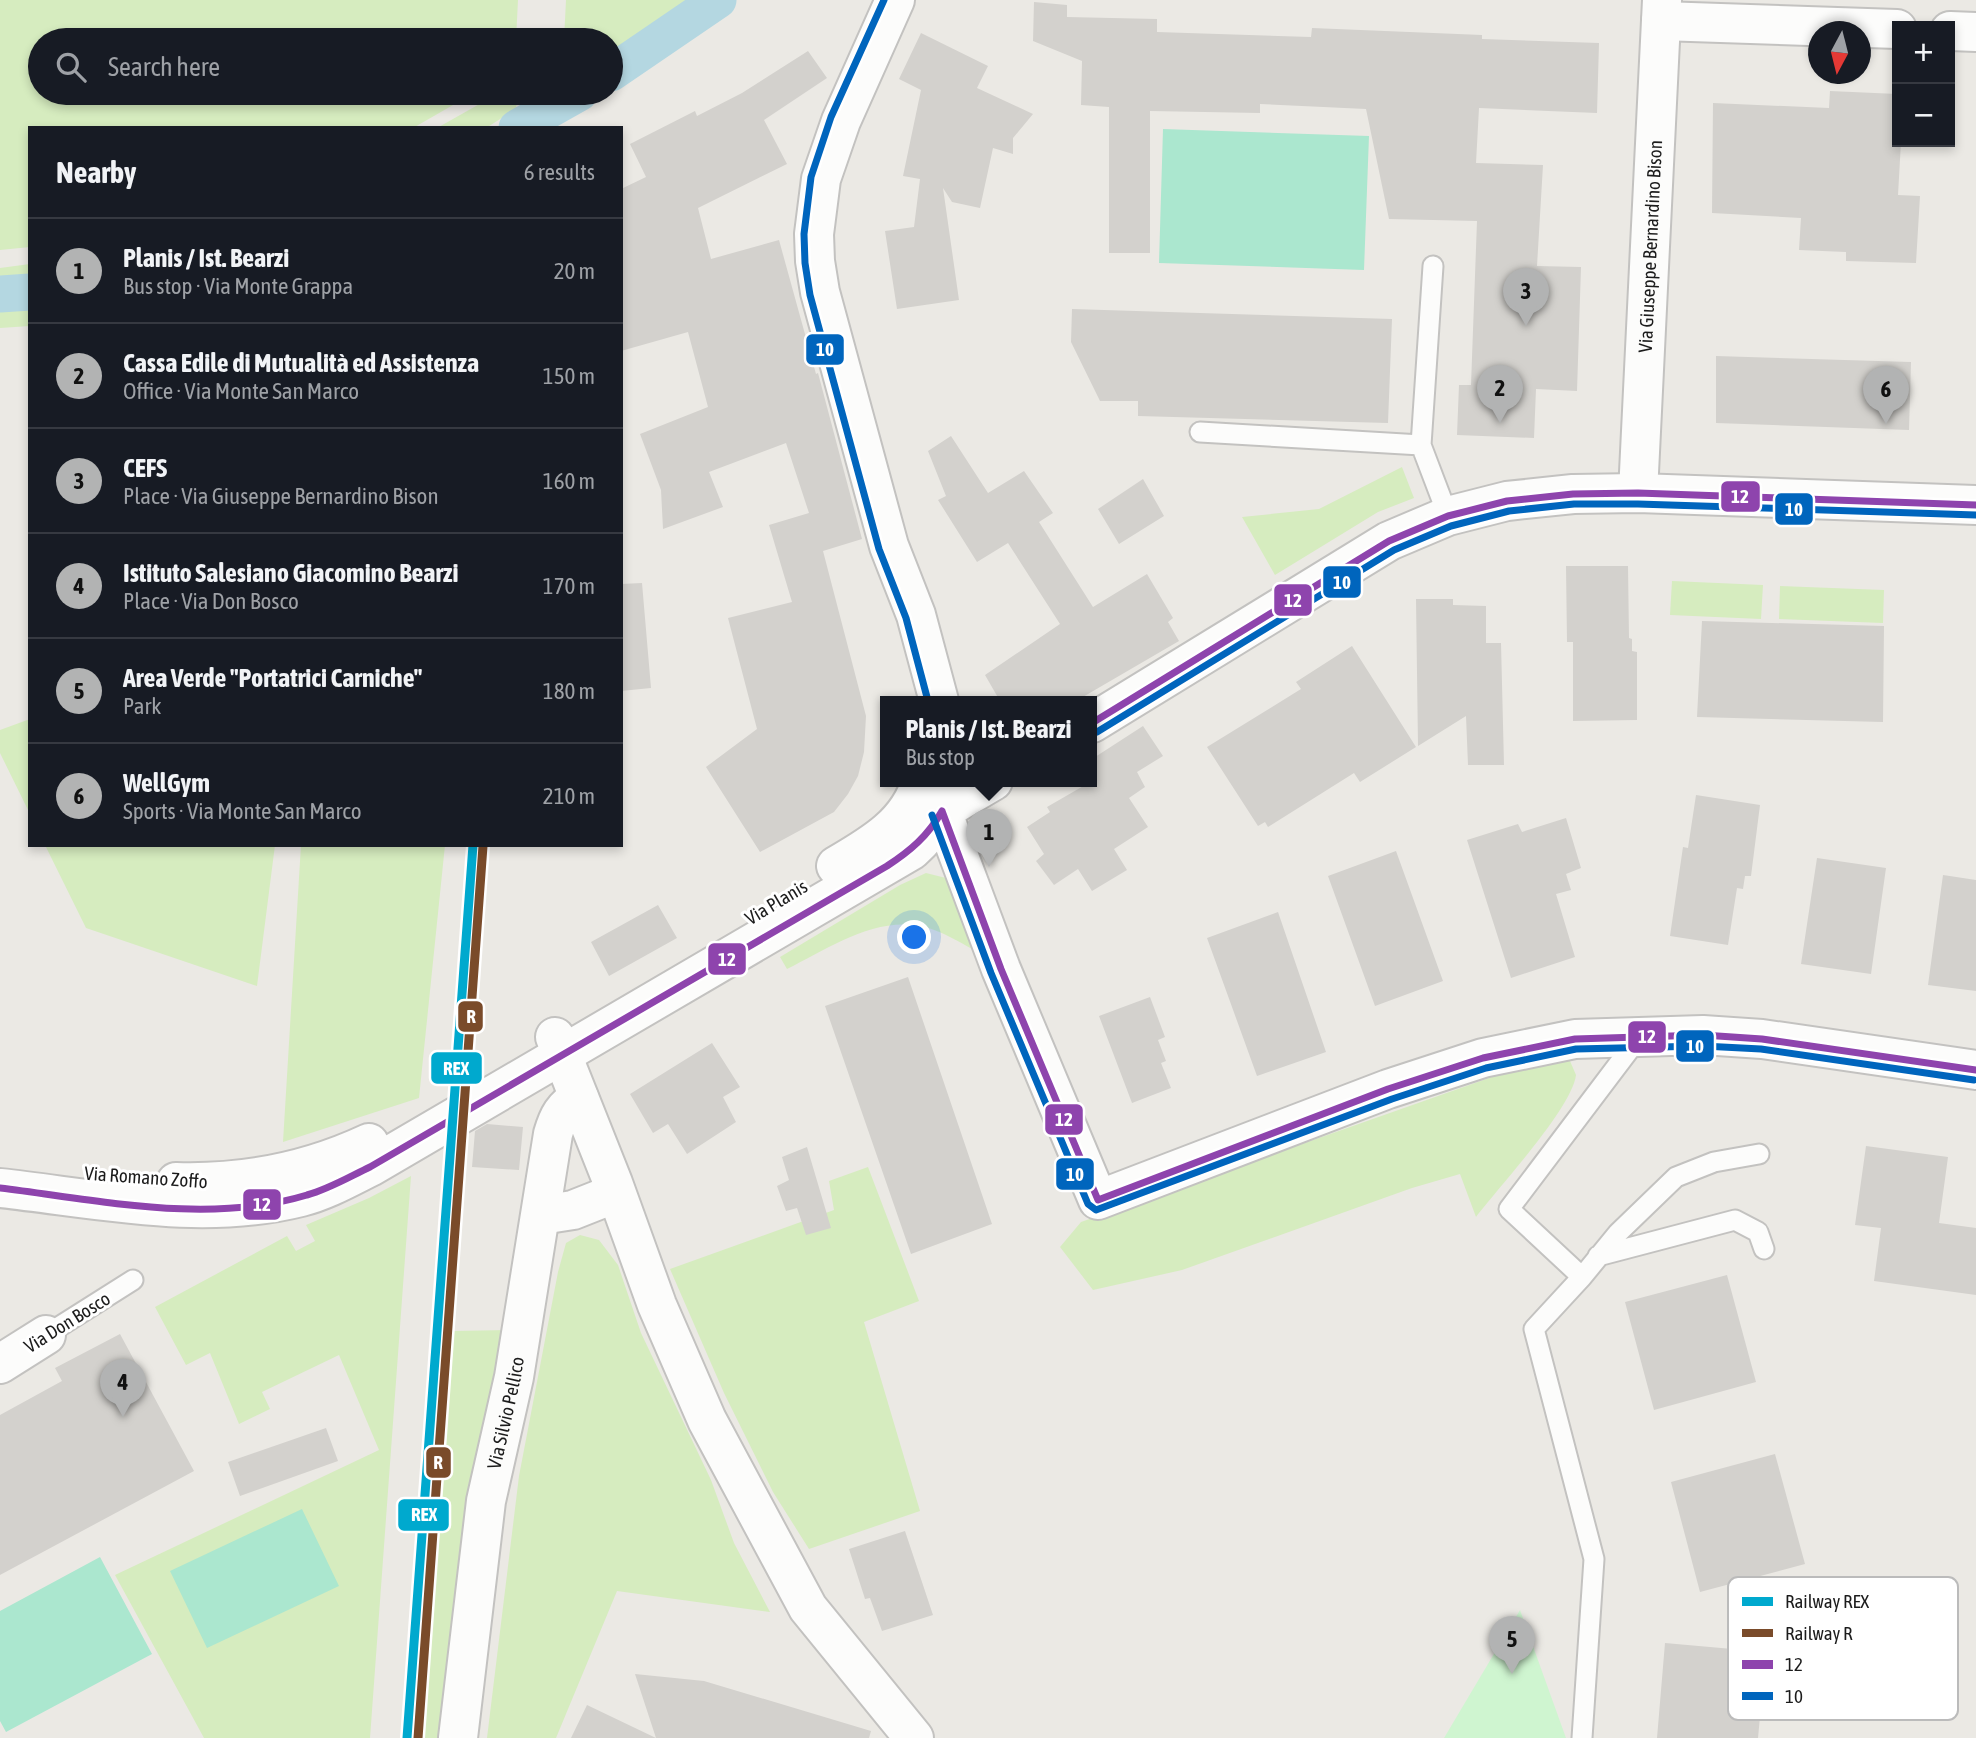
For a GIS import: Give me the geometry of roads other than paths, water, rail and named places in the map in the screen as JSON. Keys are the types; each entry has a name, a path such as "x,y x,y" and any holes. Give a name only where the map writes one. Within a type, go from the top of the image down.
{"street":[{"path":"895,0 827,157 816,204 815,261 820,292 889,546 916,615 938,696"},
{"path":"1662,11 1892,29"},
{"name":"Via Giuseppe Bernardino Bison","path":"1638,493 1662,11"},
{"path":"1955,31 1976,32"},
{"path":"1097,720 1390,541 1448,516 1507,501 1573,494 1638,493 1976,505"},
{"path":"889,546 898,618 918,696"},
{"path":"962,787 932,793 1001,969 1098,1200 1388,1089 1483,1058 1575,1039 1703,1035 1762,1039 1976,1070"},
{"name":"Via Planis","path":"558,1046 866,848 888,833 932,793"},
{"path":"558,1046 657,1305 707,1420 808,1608 914,1738"},
{"name":"Via Romano Zoffo","path":"0,1162 152,1181 214,1182 267,1175 300,1168 356,1149 558,1046"},
{"name":"Via Romano Zoffo","path":"0,1188 183,1209 246,1207 302,1197 370,1167 558,1046"},
{"name":"Via Silvio Pellico","path":"458,1738 486,1501 514,1377 553,1134 558,1117 567,1105 579,1098"},
{"path":"541,1215 573,1210 616,1193"},
{"name":"Via Don Bosco","path":"0,1364 46,1335"}],"lane":[{"path":"1433,266 1421,445 1448,516"},
{"path":"1200,432 1421,445"},
{"path":"1582,1277 1509,1209 1640,1036"},
{"path":"1582,1738 1594,1559 1534,1329 1648,1202 1675,1177 1714,1162 1759,1153"},
{"path":"1598,1256 1735,1220 1758,1232 1765,1249"},
{"name":"Via Don Bosco","path":"46,1335 133,1280"}],"waterway":[{"path":"623,65 718,0"},
{"path":"521,126 558,105"},
{"path":"0,294 28,292"}],"rail line":[{"name":"REX","path":"407,1738 473,847"},
{"name":"R","path":"418,1738 483,847"}],"place":[{"name":"CEFS","path":"1526,326"},
{"name":"Cassa Edile di Mutualità ed Assistenza","path":"1500,423"},
{"name":"WellGym","path":"1886,424"},
{"name":"Planis / Ist. Bearzi","path":"989,867"},
{"name":"Istituto Salesiano Giacomino Bearzi","path":"123,1417"},
{"name":"Area Verde \"Portatrici Carniche\"","path":"1512,1674"}]}
